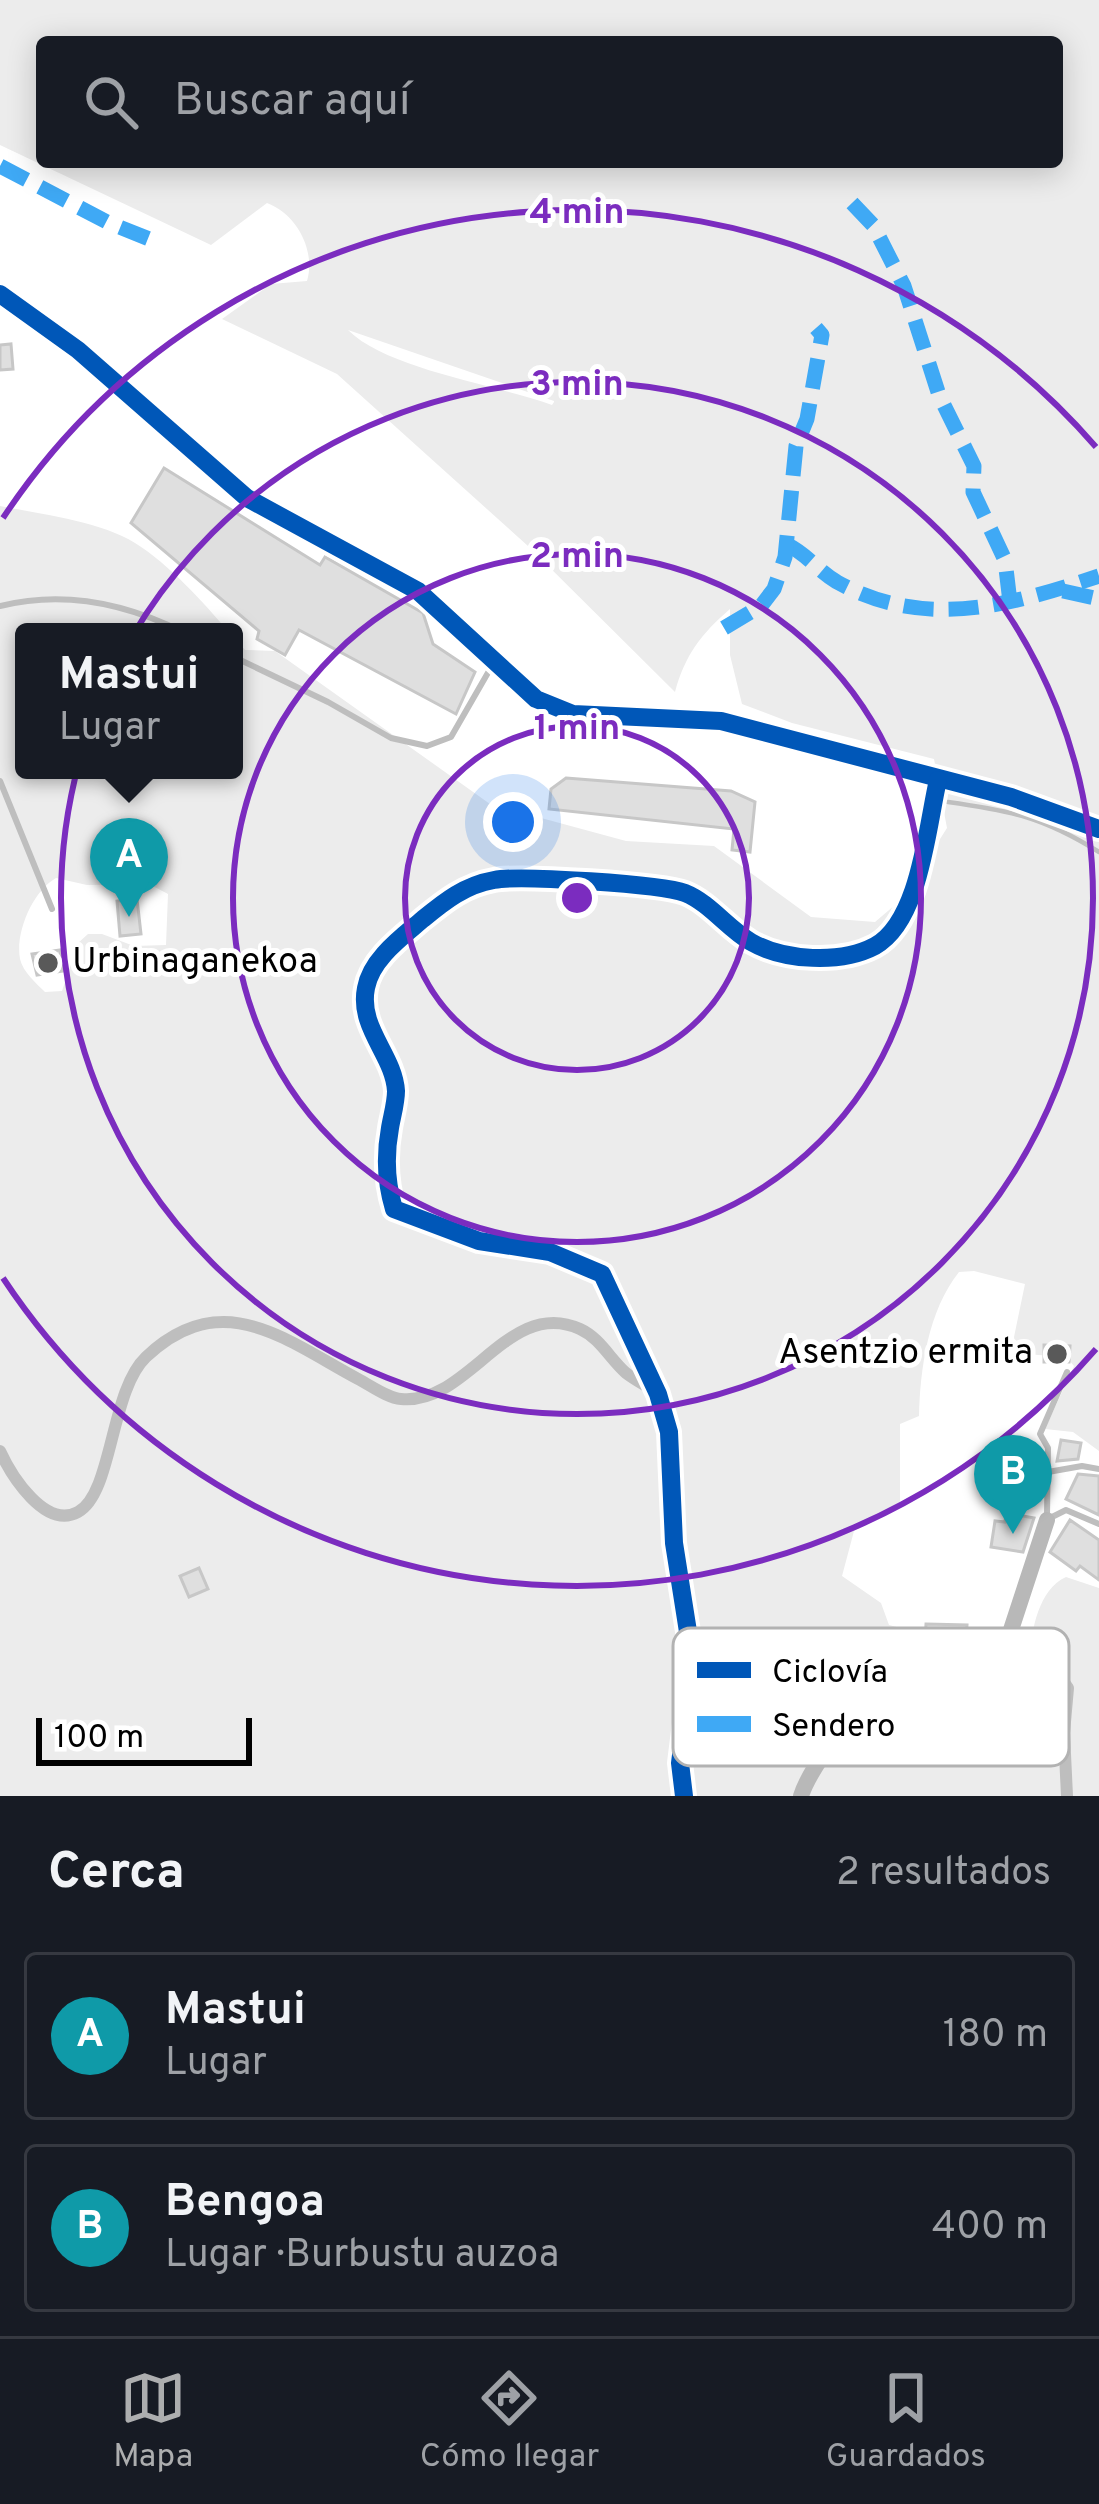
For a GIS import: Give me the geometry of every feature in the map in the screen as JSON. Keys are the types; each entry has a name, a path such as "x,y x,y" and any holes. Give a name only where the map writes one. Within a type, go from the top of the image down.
{"street":[{"path":"0,294 78,350 247,498 418,591 536,699 573,714 722,721 1011,797 1099,829"},
{"path":"686,1628 674,1543 669,1432 658,1394 602,1274 550,1252 479,1240 394,1209 388,1187 388,1140 396,1089 364,1013 366,983 391,946 453,893 496,879 660,887 688,894 768,950 825,958 854,954 876,945 897,928 909,907 938,780"},
{"path":"0,1451 41,1508 60,1516 76,1514 93,1498 128,1382 146,1357 211,1321 248,1323 278,1333 397,1400 423,1399 446,1388 526,1329 579,1328 658,1394"},
{"path":"1012,1628 1047,1520"},
{"path":"680,1766 684,1796"},
{"path":"801,1796 816,1766"},
{"path":"1066,1766 1067,1796"}],"lane":[{"path":"0,606 58,598 91,601 123,606 162,623"},
{"path":"243,662 391,738 427,746 451,737 494,661"},
{"path":"0,781 52,909"},
{"path":"1047,1520 1048,1448 1040,1434 1067,1372"},
{"path":"1048,1472 1082,1466 1099,1469"},
{"path":"1047,1520 1066,1510 1099,1524"}],"shaded area":[{"path":"0,0 1099,0 1099,1451 1073,1432 1045,1429 1074,1366 1066,1357 1016,1349 1014,1337 1025,1284 974,1271 959,1272 940,1304 928,1341 919,1416 900,1424 900,1506 854,1531 842,1576 881,1603 889,1625 900,1628 673,1628 673,1766 1069,1766 1069,1628 1034,1628 1049,1591 1066,1577 1099,1588 1099,1796 0,1796 0,506 121,535 173,573 221,623 15,623 15,779 243,779 243,648 275,651 490,804 626,841 714,846 811,917 875,922 902,899 947,828 934,759 792,723 742,704 730,655 730,609 695,646 675,692 528,546 337,374 222,319 271,284 307,281 309,258 302,235 278,208 267,203 211,245 49,168 1063,168 1063,36 36,36 36,162 0,145","holes":["348,330 554,401 554,402 414,365 366,344","56,878 87,885 149,884 168,894 166,945 134,946 88,934 78,943 62,991 45,992 24,968 20,937 40,892"]}],"building":[{"path":"11,344 13,369 0,370 0,345"},
{"path":"164,468 320,565 325,557 423,613 433,644 475,672 456,714 299,630 285,655 257,639 259,631 131,523"},
{"path":"566,778 731,791 755,802 750,852 732,850 734,829 549,809 551,789"},
{"path":"137,899 141,934 120,936 117,901"},
{"name":"Urbinaganekoa","path":"60,950 63,971 37,975 32,954"},
{"name":"Asentzio ermita","path":"1044,1345 1070,1346 1069,1362 1044,1362"},
{"path":"1061,1440 1081,1443 1078,1459 1057,1461"},
{"path":"1078,1474 1099,1476 1099,1515 1066,1499"},
{"path":"1006,1513 1034,1518 1023,1552 991,1547 995,1521 1005,1522"},
{"path":"1070,1520 1099,1540 1099,1580 1050,1552"},
{"path":"199,1568 208,1589 189,1597 180,1576"},
{"path":"926,1624 967,1625 967,1628 926,1628"}],"waterway":[{"path":"948,802 1026,817 1099,852"}],"marked path":[{"path":"0,166 154,241"},
{"path":"852,203 873,225 904,286 939,395 974,466 973,492 1005,560 1010,602"},
{"path":"724,628 761,606 774,589 785,557 796,446 807,419 822,335 816,328"},
{"path":"786,544 837,582 903,606 936,609 1000,604 1099,576"},
{"path":"1063,591 1099,599"}],"cycle path":[{"path":"0,294 78,350 247,498 418,591 536,699 573,714 721,721 1011,797 1099,829"},
{"path":"687,1628 674,1543 669,1432 658,1394 602,1274 550,1252 479,1241 394,1209 387,1159 396,1091 367,1016 369,977 388,949 439,906 474,886 509,879 671,890 694,897 764,948 813,958 861,952 890,934 912,895 938,780"},
{"path":"680,1766 684,1796"}],"place":[{"name":"Mastui","path":"129,917"},
{"name":"Urbinaganekoa","path":"48,963"},
{"name":"Asentzio ermita","path":"1057,1354"},
{"name":"Bengoa","path":"1013,1534"}]}
